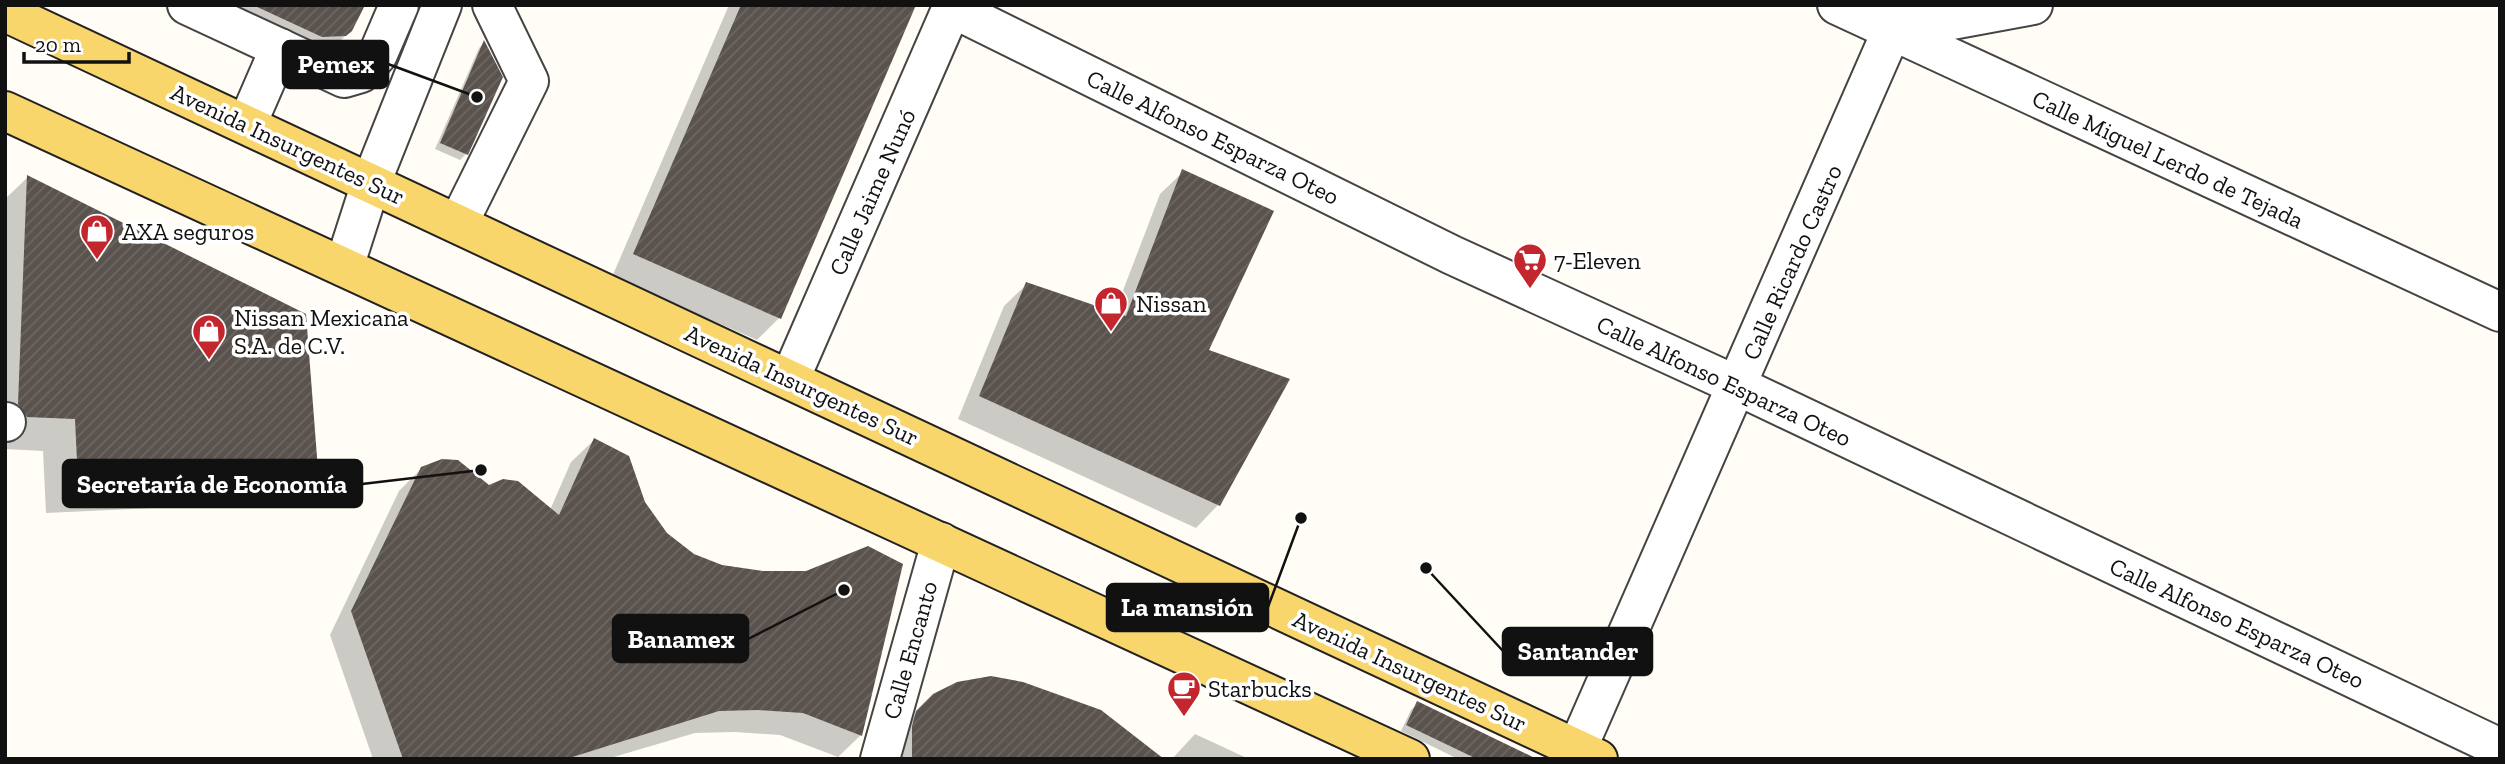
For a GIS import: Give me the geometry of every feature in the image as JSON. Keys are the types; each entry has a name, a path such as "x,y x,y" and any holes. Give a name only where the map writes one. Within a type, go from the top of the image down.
{"main road":[{"name":"Avenida Insurgentes Sur","path":"5,12 1588,754"},
{"path":"5,111 1410,759"}],"street":[{"path":"187,5 344,78 360,73 378,54 399,5"},
{"path":"344,267 371,183 442,5"},
{"path":"458,223 529,82 492,5"},
{"name":"Calle Miguel Lerdo de Tejada","path":"1837,5 1898,18 2500,312"},
{"path":"1898,18 2033,5"},
{"name":"Calle Jaime Nunó","path":"790,379 953,6"},
{"name":"Calle Alfonso Esparza Oteo","path":"953,6 1452,255 1738,386 2500,748"},
{"name":"Calle Ricardo Castro","path":"1588,754 1738,386 1898,18"},
{"path":"247,124 280,48"},
{"name":"Calle Encanto","path":"880,759 941,542"}],"building":[{"path":"253,5 365,5 352,31 346,36 322,37"},
{"path":"741,5 916,5 781,319 633,254"},
{"path":"484,40 503,77 468,155 440,143"},
{"name":"Nissan","path":"1182,169 1274,211 1209,350 1290,379 1220,506 979,396 1026,282 1126,316"},
{"path":"27,175 306,314 318,470 78,482 75,419 27,417 18,404"},
{"path":"594,438 629,456 645,502 667,533 694,554 722,565 763,571 806,571 868,546 903,564 862,736 803,713 719,711 566,759 403,759 351,611 421,467 442,459 458,460 489,485 503,479 518,481 559,515"},
{"path":"991,676 1023,682 1101,710 1164,759 912,759 912,726 916,711 933,694 957,682"},
{"path":"1417,701 1537,759 1477,759 1406,725"}],"place":[{"name":"Pemex","path":"477,97"},
{"name":"AXA seguros","path":"97,261"},
{"name":"7-Eleven","path":"1530,290"},
{"name":"Nissan","path":"1111,333"},
{"name":"Nissan Mexicana S.A. de C.V.","path":"209,361"},
{"name":"Secretaría de Economía","path":"481,470"},
{"name":"La mansión","path":"1301,518"},
{"name":"Santander","path":"1426,568"},
{"name":"Banamex","path":"844,590"},
{"name":"Starbucks","path":"1184,718"}]}
